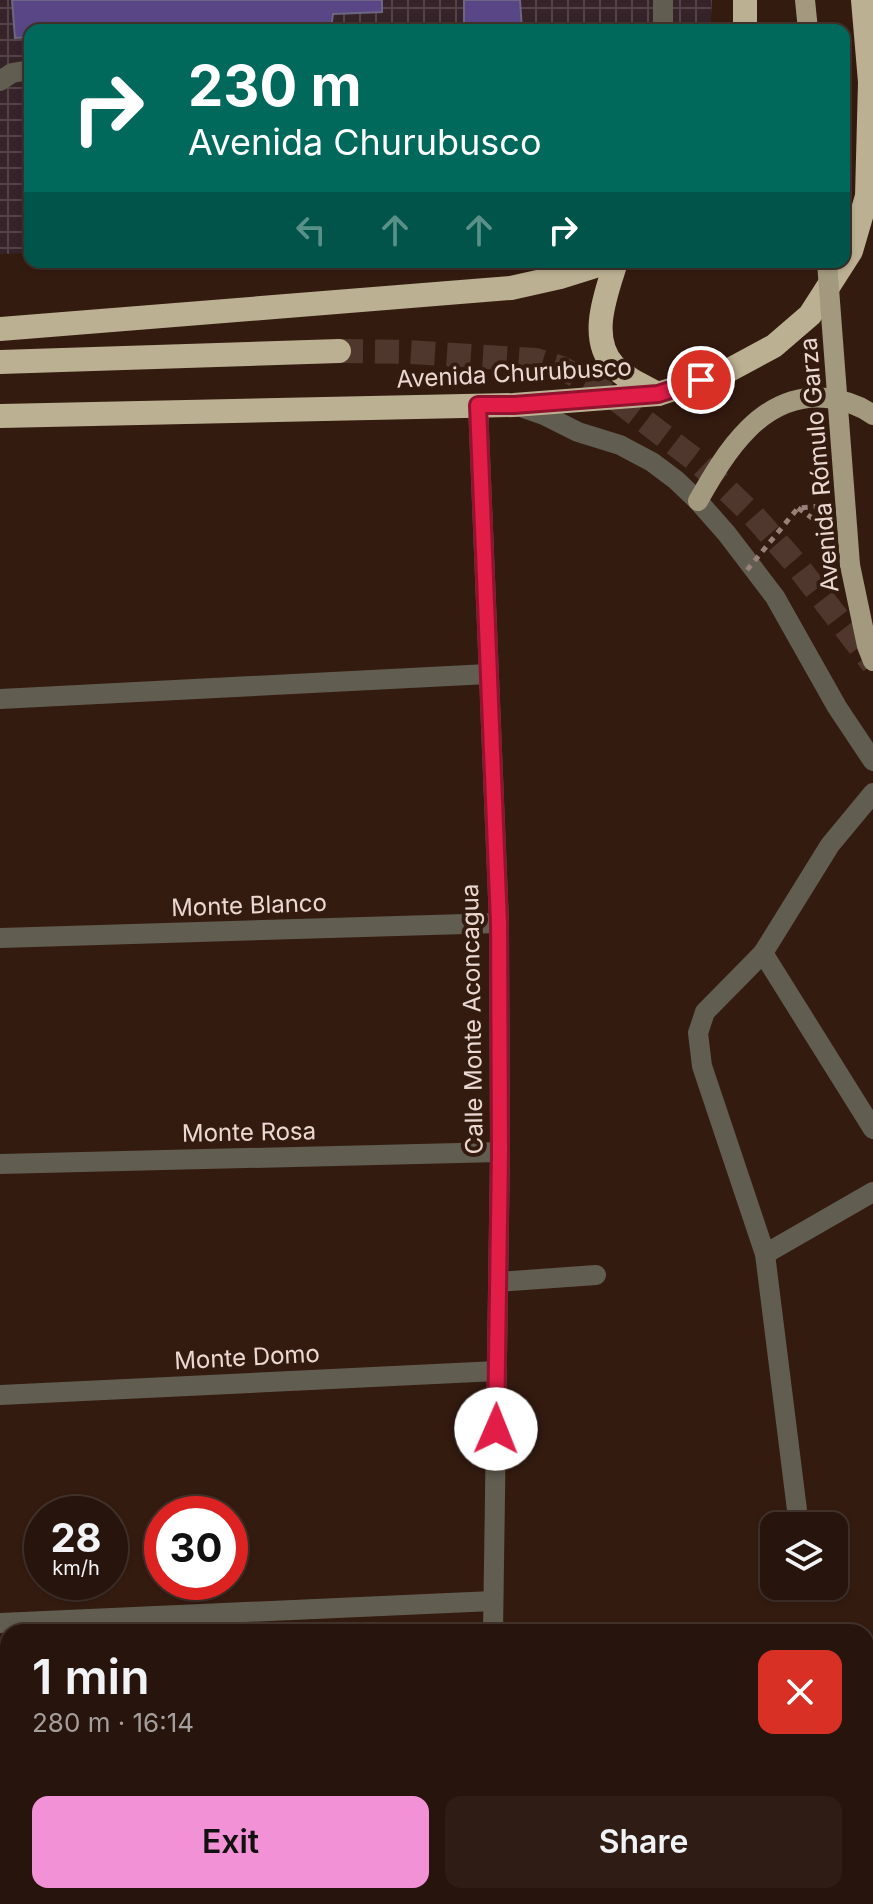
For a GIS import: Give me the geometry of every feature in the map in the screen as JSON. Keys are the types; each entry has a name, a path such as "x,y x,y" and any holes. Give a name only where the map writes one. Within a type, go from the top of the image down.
{"highway":[{"path":"745,0 745,24"},
{"name":"Avenida Churubusco","path":"850,253 867,196 871,85 867,16"},
{"path":"0,329 511,288 589,268"},
{"path":"614,268 602,307 600,330 603,348 612,364 623,374 658,394"},
{"name":"Avenida Churubusco","path":"0,416 514,405 658,394 722,374 774,346 810,315 840,268"},
{"path":"0,362 339,351"}],"main road":[{"path":"805,0 807,24"},
{"name":"Avenida Rómulo Garza","path":"827,268 850,565 873,661"},
{"path":"698,501 719,464 743,433 764,415 788,403 814,397 848,401 873,415"}],"street":[{"path":"663,0 663,24"},
{"path":"0,81 12,73 24,71"},
{"name":"Calle Monte Aconcagua","path":"478,405 499,923 500,1152 493,1624"},
{"path":"514,405 544,415 578,432 620,445 652,462 698,501 775,597 837,707 873,761"},
{"path":"0,699 488,674"},
{"path":"797,1512 765,1254 702,1066 698,1033 705,1012 763,953 830,845 873,793"},
{"name":"Monte Blanco","path":"0,938 499,923"},
{"path":"763,953 873,1129"},
{"name":"Monte Rosa","path":"0,1164 500,1152"},
{"path":"765,1254 873,1192"},
{"path":"498,1282 596,1275"},
{"name":"Monte Domo","path":"0,1395 497,1371"},
{"path":"0,1623 493,1601"}],"path":[{"path":"747,570 798,508 828,506"}],"shaded area":[{"path":"0,0 712,0 710,24 24,24 24,253 0,254"}],"building":[{"path":"12,0 382,0 382,12 333,14 332,24 24,24 24,37 15,38"},
{"path":"464,0 520,0 522,24 464,24"}],"tunnel":[{"path":"339,351 536,360 562,368 593,385 698,462 754,516 796,564 873,664"}],"route":[{"path":"496,1429 499,923 478,405 658,394 701,380"}]}
